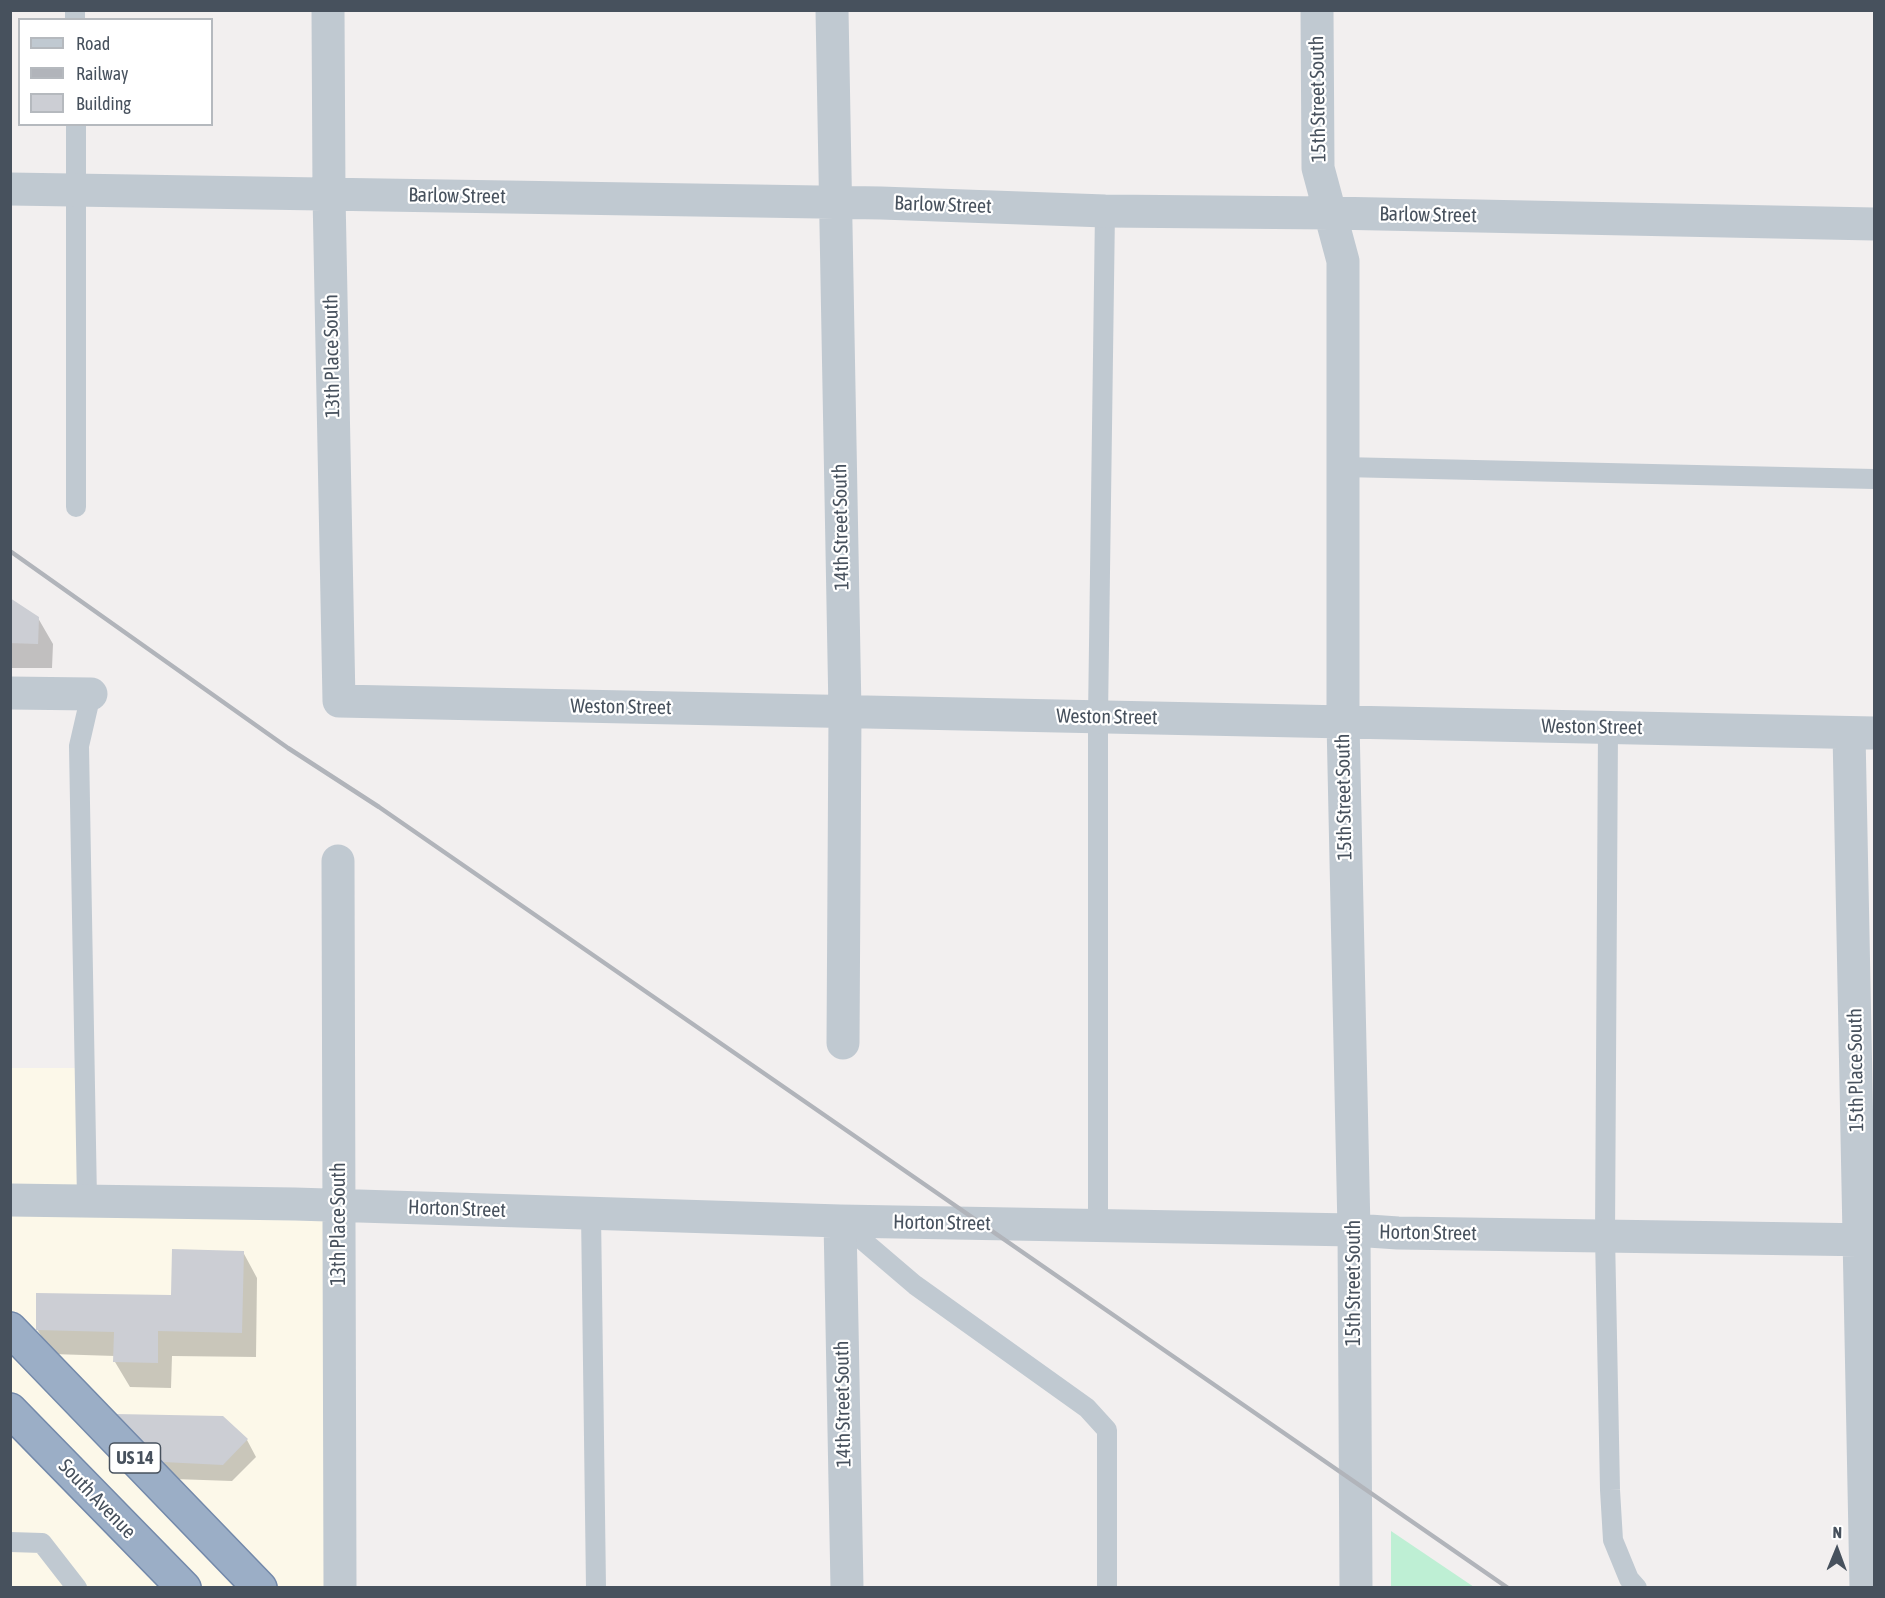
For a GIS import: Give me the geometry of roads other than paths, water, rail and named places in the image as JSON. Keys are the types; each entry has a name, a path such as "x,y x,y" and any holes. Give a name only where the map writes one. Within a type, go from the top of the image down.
{"highway":[{"name":"US 14","path":"10,1329 260,1587"},
{"name":"South Avenue","path":"10,1410 184,1587"}],"street":[{"name":"13th Place South","path":"328,10 329,195 339,701"},
{"name":"14th Street South","path":"832,10 845,712 843,1043"},
{"name":"15th Street South","path":"1317,10 1318,168 1343,261 1343,722 1354,1230 1356,1587"},
{"name":"Barlow Street","path":"10,189 834,202 1105,211 1875,224"},
{"path":"10,693 91,694"},
{"name":"Weston Street","path":"339,701 1862,733"},
{"name":"15th Place South","path":"1862,733 1867,1239 1866,1587"},
{"name":"13th Place South","path":"338,861 340,1587"},
{"name":"Horton Street","path":"10,1200 338,1206 840,1221 1354,1230 1398,1233 1867,1239"},
{"name":"14th Street South","path":"840,1221 847,1587"}],"lane":[{"path":"76,126 76,507"},
{"path":"1098,1226 1098,717 1105,211"},
{"path":"1342,467 1875,479"},
{"path":"87,1200 79,746 91,694"},
{"path":"1608,728 1605,1235 1610,1490 1613,1540 1629,1579 1637,1587"},
{"path":"591,1213 596,1587"},
{"path":"840,1221 915,1285 1087,1408 1107,1430 1107,1587"},
{"path":"10,1542 42,1543 77,1587"}],"railway":[{"path":"10,551 288,748 379,807 1508,1588"}]}
